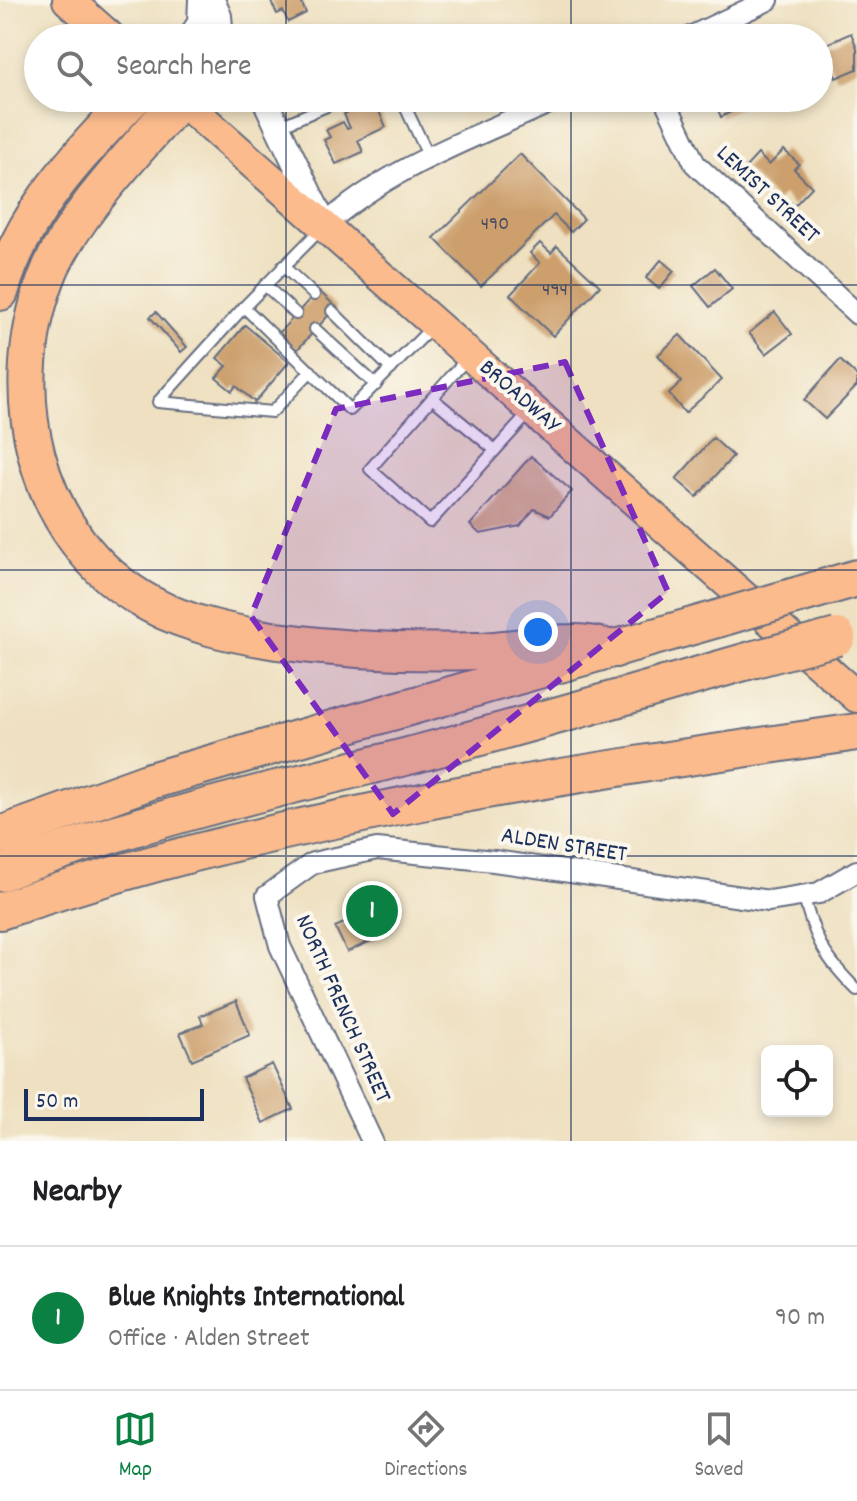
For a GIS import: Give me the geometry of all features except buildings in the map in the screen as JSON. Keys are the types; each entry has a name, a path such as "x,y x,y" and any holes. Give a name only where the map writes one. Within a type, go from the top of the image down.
{"highway":[{"path":"0,292 19,242 41,204 121,112"},
{"path":"169,112 76,226 52,264 31,324 25,379 31,444 55,510 80,547 112,580 150,604 198,624 275,640 402,651 478,651 576,642 615,649"},
{"path":"0,835 150,781 857,578"},
{"path":"0,873 82,842 178,813 444,746 847,634"},
{"path":"0,911 47,894 267,835 370,813 574,775 857,732"}],"main road":[{"path":"68,0 95,24"},
{"name":"BROADWAY","path":"196,112 857,697"}],"street":[{"path":"717,24 768,0"},
{"path":"199,24 209,2"},
{"path":"209,2 216,24"},
{"path":"209,2 225,24"},
{"path":"271,112 324,226 371,190 530,112"},
{"name":"LEMIST STREET","path":"671,112 695,164 857,314"},
{"name":"ALDEN STREET","path":"267,896 313,863 377,849 494,861 769,901 804,898 831,887 857,871"},
{"name":"NORTH FRENCH STREET","path":"267,896 280,946 372,1141"}],"lane":[{"path":"278,127 313,112"},
{"path":"408,112 430,159"},
{"path":"311,371 272,412 158,402 244,307 324,226"},
{"path":"283,266 314,295"},
{"path":"265,285 296,314"},
{"path":"244,307 350,410 436,324"},
{"path":"332,311 391,369"},
{"path":"315,329 376,385"},
{"path":"471,355 370,469 430,522 533,409"},
{"path":"432,398 495,450"},
{"path":"804,898 817,943 831,964 857,990"}],"highlighted area":[{"path":"565,362 668,592 393,814 251,616 336,409"}],"place":[{"name":"Blue Knights International","path":"372,911"}]}
